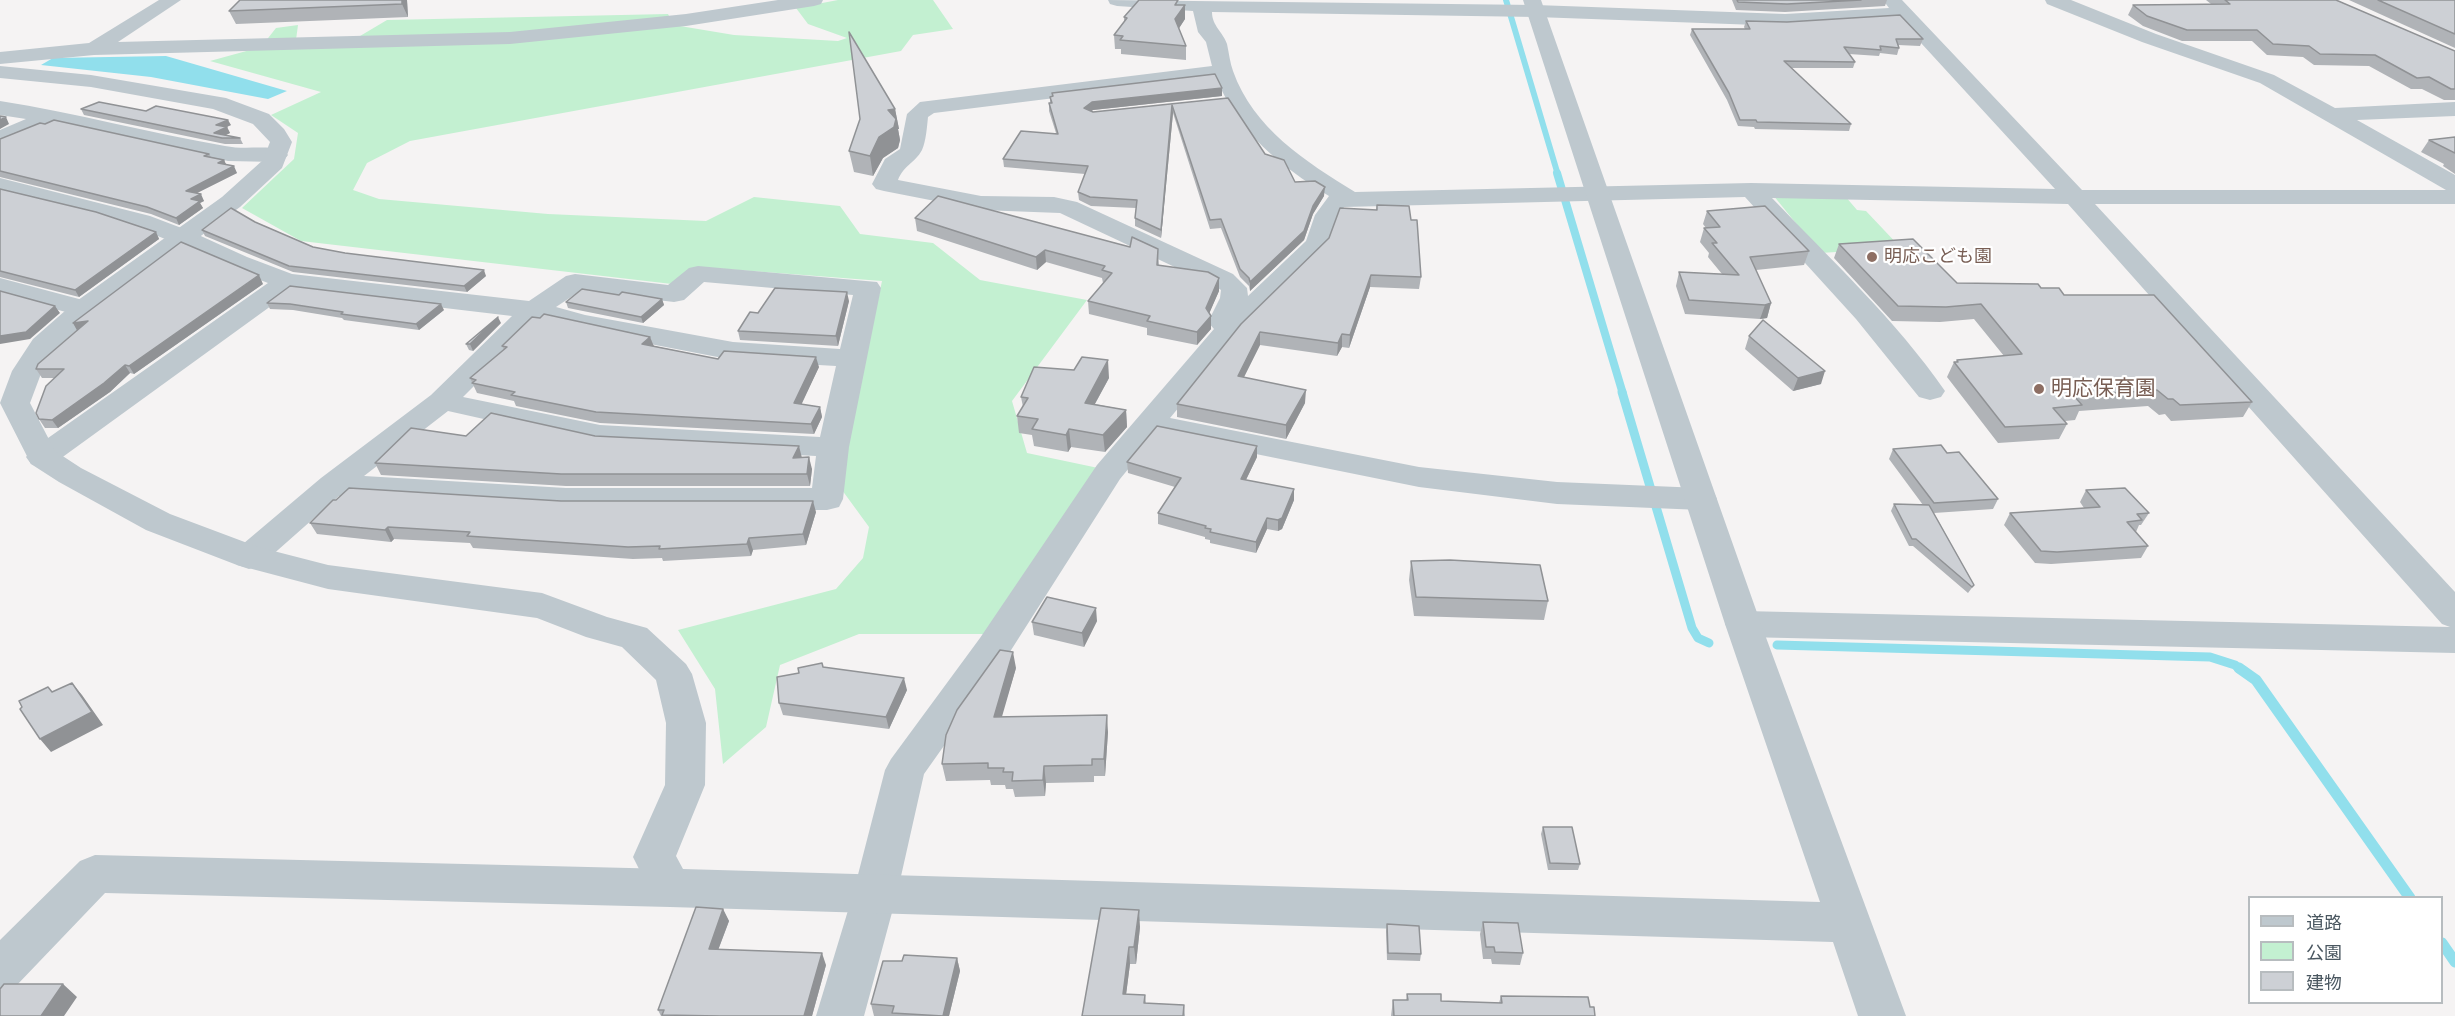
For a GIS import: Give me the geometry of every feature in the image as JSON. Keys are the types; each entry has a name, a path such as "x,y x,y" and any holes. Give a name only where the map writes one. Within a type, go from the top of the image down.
{"street":[{"path":"94,49 172,0"},
{"path":"0,58 94,49 510,38 686,20 814,0"},
{"path":"1117,0 1522,8 1785,20 1898,6 2455,615"},
{"path":"2054,0 2149,38 2267,79 2455,185"},
{"path":"1204,3 1202,15 1208,32 1216,41 1223,70 1235,98 1256,129 1309,174 1350,199"},
{"path":"1522,8 1573,193 1701,500 1882,1016"},
{"path":"1223,70 928,107 918,114 912,149 893,164 884,184 981,203 1054,204 1068,207 1224,280 1234,288 1234,298 1222,322 1228,329"},
{"path":"0,72 91,81 218,103 261,119 281,142 274,162 231,202 84,309 43,345 27,371 15,403 42,457 70,475 158,522 249,557 328,577 542,606 599,628 634,637 673,674 686,723 685,785 654,857 670,888"},
{"path":"0,108 51,116 228,154 276,155"},
{"path":"2330,115 2455,109"},
{"path":"0,138 51,116"},
{"path":"0,185 141,221 183,237 238,263 288,281 534,310 583,323 733,351 853,358"},
{"path":"1751,190 1876,323 1904,355 1930,391"},
{"path":"840,1016 875,894 905,770 993,648 1108,472 1228,329 1318,244 1328,215 1336,202 1350,199 1751,190 2075,197 2455,197"},
{"path":"249,557 332,485 442,401 534,310 575,282 674,294 698,274 868,288 832,447 827,499 566,498 332,485"},
{"path":"42,457 288,281"},
{"path":"0,286 84,309"},
{"path":"442,401 600,435 832,447"},
{"path":"1150,423 1419,477 1557,493 1701,500"},
{"path":"1743,624 2455,640"},
{"path":"0,971 95,874 670,888 1850,923"}],"green space":[{"path":"838,0 933,0 953,29 913,35 901,51 410,141 367,163 353,190 379,199 548,214 706,221 754,197 840,206 860,234 933,243 980,280 1087,300 1012,401 1027,453 1103,469 998,634 859,634 780,665 766,727 723,764 715,689 678,630 836,589 863,558 869,527 842,490 840,477 882,281 699,267 672,284 301,241 242,208 294,159 298,133 271,115 321,92 210,61 261,47 276,28 298,25 296,40 355,39 387,20 668,14 674,25 734,35 838,41 847,38 808,24 796,8"},
{"path":"1773,195 1845,196 1857,210 1866,211 1901,248 1820,253"}],"water":[{"path":"166,56 287,91 268,99 151,77 41,65 53,58"}],"building":[{"path":"240,0 402,0 402,4 229,11"},
{"path":"1139,0 1178,0 1175,5 1185,5 1175,19 1186,46 1120,40 1123,36 1114,35 1127,18 1124,17"},
{"path":"1737,0 1861,0 1787,4 1738,2"},
{"path":"2225,0 2336,0 2455,51 2455,89 2429,77 2417,78 2375,55 2320,54 2309,46 2273,44 2257,30 2187,30 2147,16 2133,5 2230,4"},
{"path":"2378,0 2455,0 2455,34"},
{"path":"1900,15 1923,39 1896,39 1899,48 1880,46 1881,50 1844,47 1855,62 1784,61 1851,124 1740,120 1729,93 1692,29 1750,29 1746,21 1787,22"},
{"path":"849,32 895,109 888,110 896,119 894,127 879,137 870,156 849,151 860,119"},
{"path":"1215,74 1222,88 1092,102 1084,108 1093,112 1228,98 1265,154 1284,160 1295,182 1315,181 1325,187 1313,206 1304,231 1250,282 1240,269 1221,219 1210,220 1172,105 1161,230 1135,218 1137,200 1090,197 1078,192 1088,166 1003,159 1021,131 1058,134 1049,103 1052,103 1050,97 1053,96 1052,93"},
{"path":"99,102 146,111 156,106 228,120 216,125 227,127 214,133 240,138 222,138 81,109"},
{"path":"54,120 209,154 204,156 224,160 218,163 234,166 186,191 201,194 191,199 200,201 176,218 147,207 0,171 0,139 40,123 45,124"},
{"path":"2455,137 2455,153 2429,140"},
{"path":"0,189 96,212 156,232 75,290 0,271"},
{"path":"938,196 1130,247 1132,237 1158,249 1157,265 1208,272 1219,278 1206,308 1211,316 1197,332 1147,321 1150,316 1088,301 1112,273 1102,270 1105,266 1045,250 1036,257 915,218"},
{"path":"1377,205 1409,206 1411,220 1417,220 1421,277 1371,275 1350,335 1342,334 1338,343 1260,332 1238,376 1306,390 1286,425 1177,404 1241,324 1329,238 1340,208 1377,210"},
{"path":"1765,206 1809,251 1750,257 1771,303 1765,305 1689,300 1679,272 1739,275 1712,243 1717,243 1704,228 1720,227 1707,211"},
{"path":"231,208 255,222 313,247 484,270 464,286 289,266 202,230"},
{"path":"1913,239 1957,283 2038,284 2041,288 2059,288 2064,295 2154,295 2252,402 2180,405 2157,390 2074,396 2082,405 2053,408 2067,424 2005,427 1954,362 2022,354 1981,304 1946,307 1898,306 1839,244"},
{"path":"181,242 259,275 129,366 125,365 52,420 39,419 36,413 46,386 64,369 36,369 38,364 88,321 73,323"},
{"path":"290,286 441,304 416,324 341,314 343,312 290,304 267,303"},
{"path":"775,288 847,292 836,336 738,331 750,312 758,313"},
{"path":"582,289 619,295 622,292 662,299 641,317 566,302"},
{"path":"0,291 55,306 26,332 0,336"},
{"path":"544,314 650,337 642,344 718,359 724,351 816,357 794,403 820,407 811,424 596,412 511,395 515,392 472,383 476,380 470,378 507,347 502,346 532,317 540,318"},
{"path":"498,317 470,344 466,344"},
{"path":"1763,320 1825,371 1798,378 1749,336"},
{"path":"1082,357 1108,360 1085,403 1126,410 1103,435 1069,429 1066,435 1032,429 1038,419 1017,416 1028,398 1021,397 1034,367 1074,370"},
{"path":"491,413 595,436 799,446 793,458 809,457 807,474 561,474 375,463 411,428 466,436"},
{"path":"1157,426 1257,446 1241,479 1294,489 1282,518 1278,520 1267,518 1256,542 1210,532 1211,529 1205,528 1206,526 1158,513 1181,478 1127,462"},
{"path":"1941,445 1947,453 1959,452 1998,499 1934,503 1893,449"},
{"path":"349,488 561,501 813,501 803,534 749,538 747,544 659,549 660,546 628,547 467,536 470,532 388,527 385,530 310,523"},
{"path":"2125,488 2149,513 2137,514 2142,520 2127,522 2148,546 2041,551 2010,513 2100,507 2086,490"},
{"path":"1894,504 1929,505 1974,585 1972,587 1916,539 1912,539"},
{"path":"1450,560 1540,565 1548,601 1416,597 1411,561"},
{"path":"1047,597 1096,608 1082,633 1032,622"},
{"path":"1000,650 1013,652 994,717 1107,715 1104,759 1092,759 1092,765 1044,766 1043,780 1012,781 1013,772 1003,772 1004,768 988,768 988,763 942,764 946,735 957,710"},
{"path":"822,663 823,667 904,678 886,717 779,703 777,677 799,673 798,668"},
{"path":"72,683 92,712 40,739 20,709 22,707 19,701 48,687 52,692"},
{"path":"1543,827 1572,827 1580,864 1550,863"},
{"path":"696,907 723,909 709,949 822,953 804,1016 662,1015 664,1010 658,1010"},
{"path":"1101,908 1139,910 1134,947 1129,947 1123,994 1145,995 1144,1003 1184,1005 1183,1016 1082,1016"},
{"path":"1483,922 1518,923 1523,953 1495,952 1494,947 1486,947"},
{"path":"1387,924 1419,926 1421,954 1388,953"},
{"path":"904,955 957,958 943,1016 892,1013 894,1006 871,1004 883,961 902,961"},
{"path":"4,984 63,984 41,1016 0,1016 0,989"},
{"path":"1407,994 1441,994 1441,1001 1502,1003 1501,996 1588,997 1590,1007 1594,1007 1595,1016 1394,1016 1393,1000 1408,1000"}],"waterway":[{"path":"1506,0 1558,175"},
{"path":"1557,173 1623,394"},
{"path":"1622,392 1692,628 1698,638 1709,643"},
{"path":"1777,645 2210,657 2235,665 2241,670"},
{"path":"2239,668 2256,680 2409,896"},
{"path":"2443,944 2455,962"}],"place":[{"name":"明応こども園","path":"1872,257"},
{"name":"明応保育園","path":"2039,389"}]}
